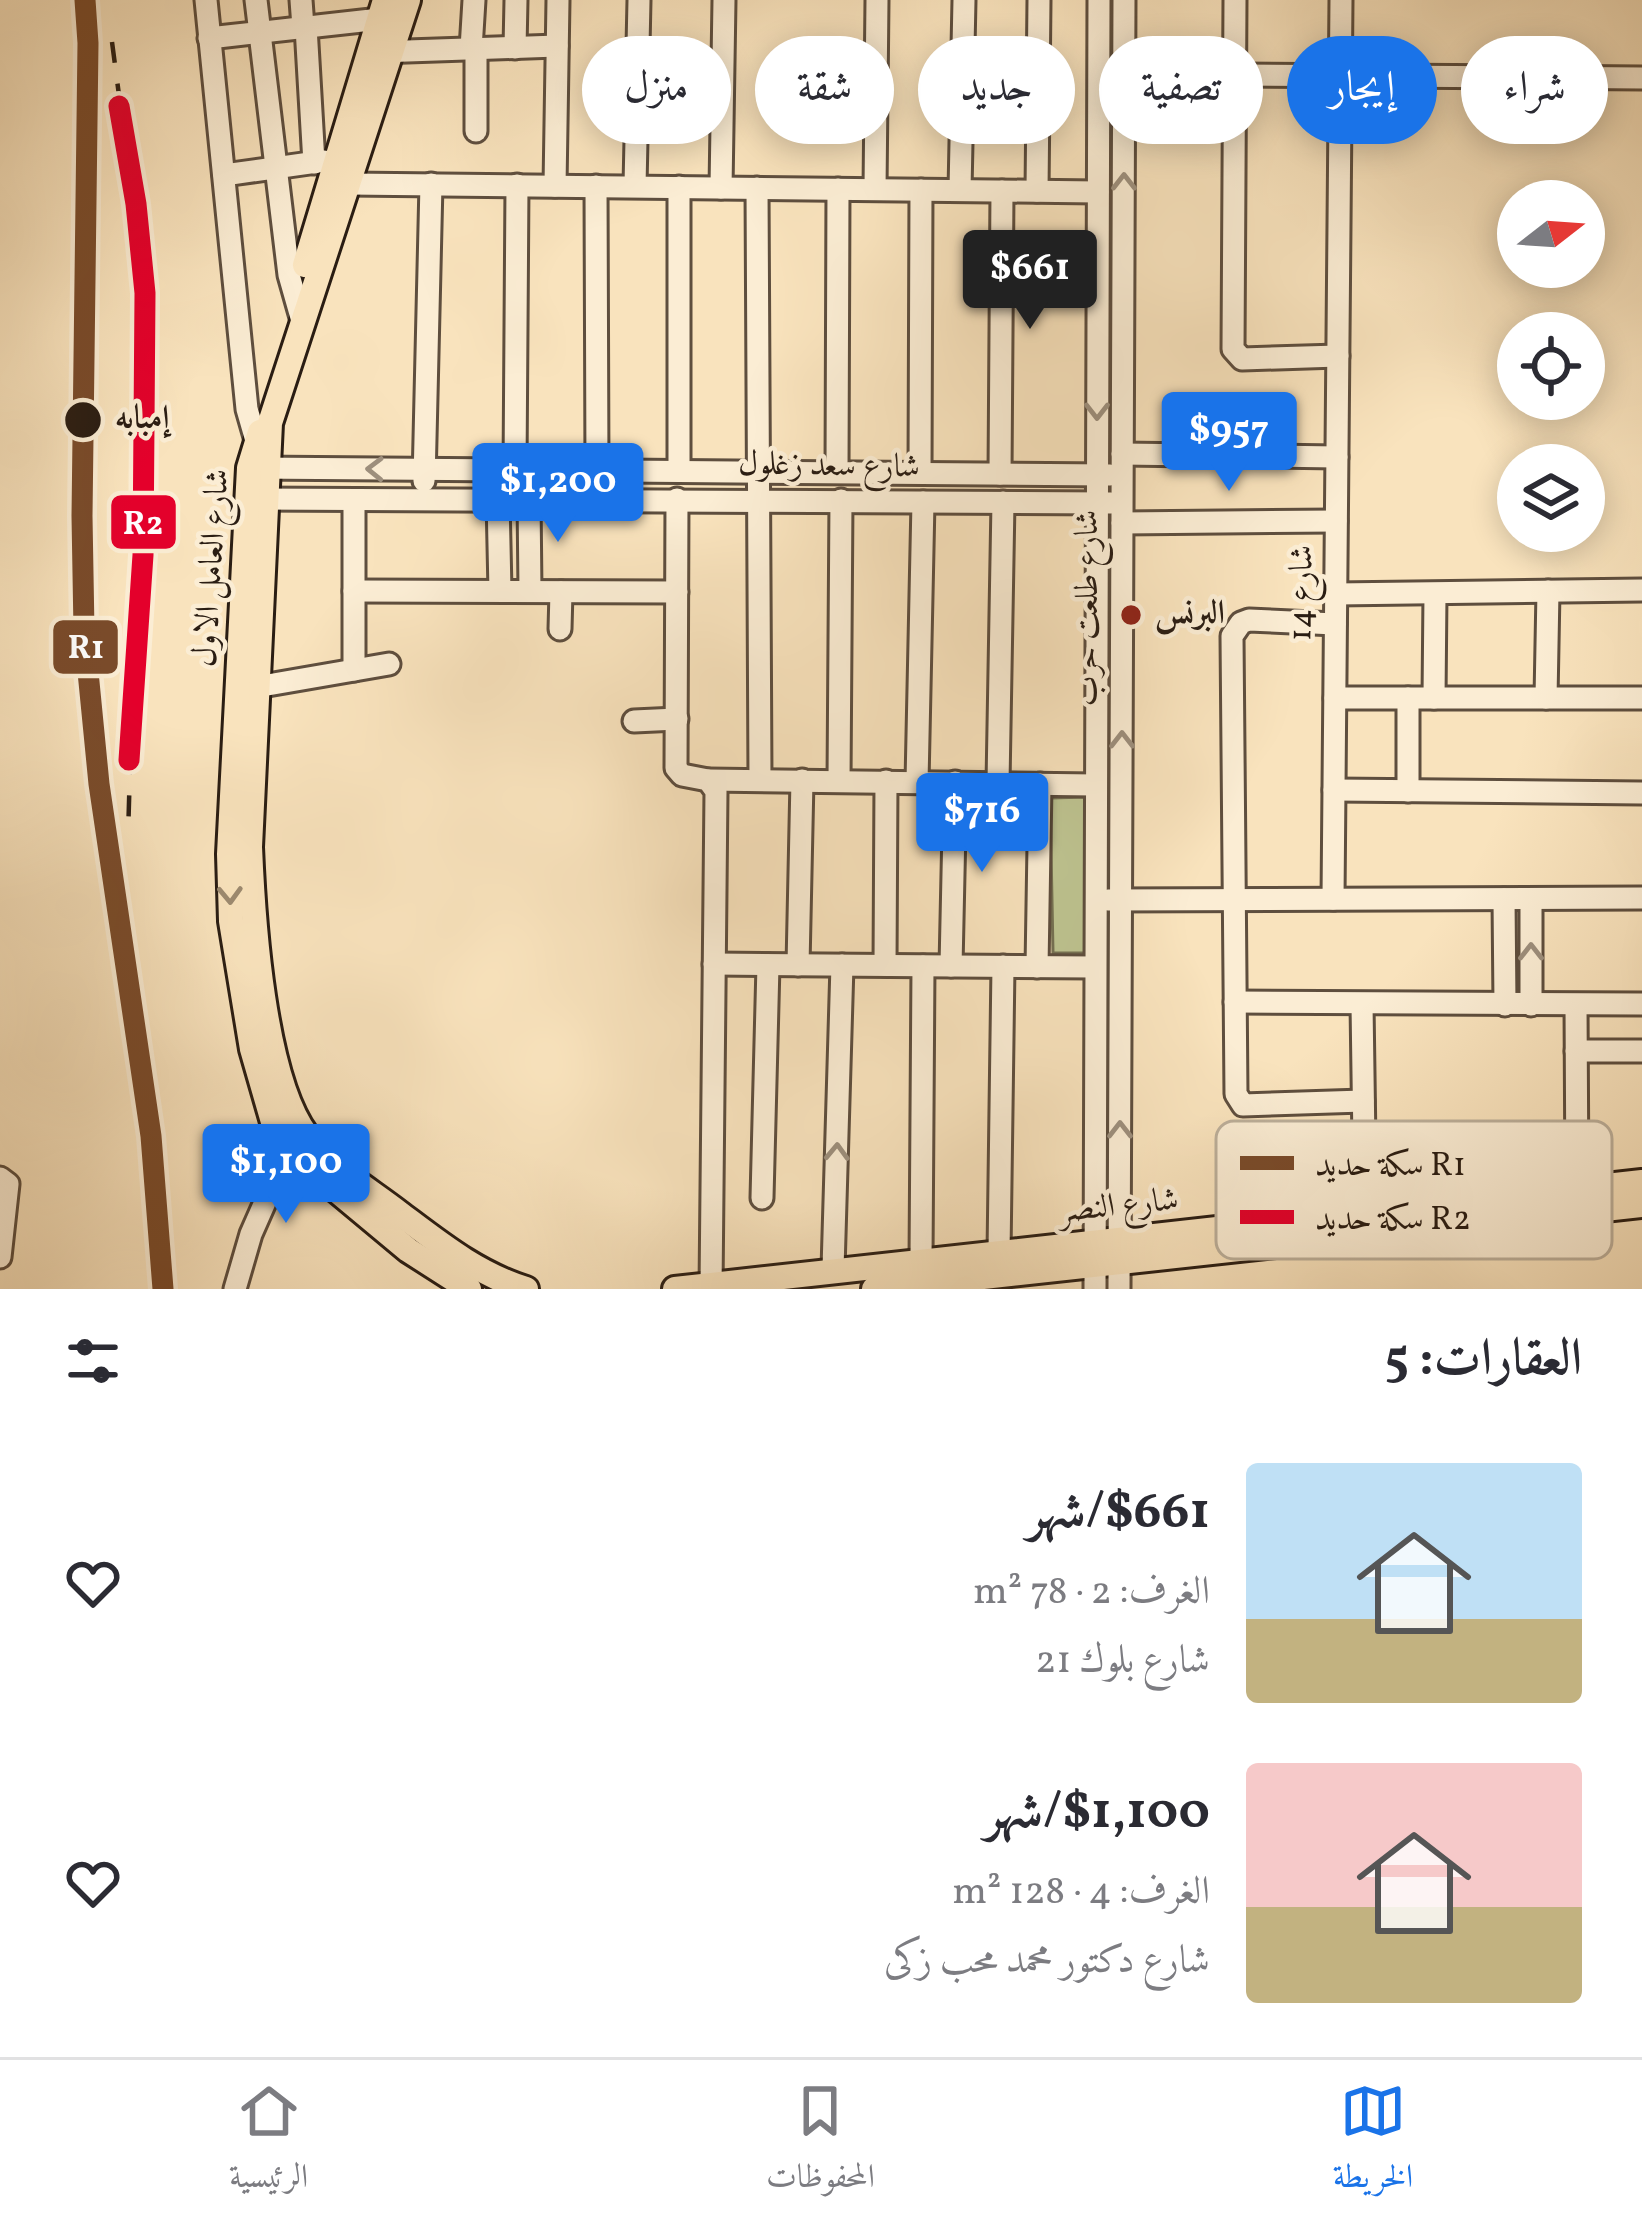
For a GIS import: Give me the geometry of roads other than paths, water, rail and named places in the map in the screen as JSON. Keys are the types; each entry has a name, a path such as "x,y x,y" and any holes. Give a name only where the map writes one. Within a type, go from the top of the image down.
{"main road":[{"name":"شارع العامل الاول","path":"296,1141 273,1121 245,1020 231,921 229,854 258,460 299,311 326,161 408,0"},
{"name":"شارع العامل الاول","path":"299,311 349,184 381,52 382,9"},
{"name":"شارع العامل الاول","path":"256,500 253,917 267,1018 296,1141"},
{"path":"296,1141 408,1250 469,1289"},
{"path":"296,1141 460,1258 526,1289"},
{"name":"شارع النصر","path":"1612,1185 1642,1182"},
{"name":"شارع النصر","path":"1612,1206 1642,1205"},
{"name":"شارع النصر","path":"1104,1260 1216,1240"},
{"name":"شارع النصر","path":"874,1289 1216,1246"},
{"name":"شارع النصر","path":"675,1289 921,1260 1003,1273"}],"street":[{"path":"206,0 247,409 258,460"},
{"path":"256,0 274,168 299,311"},
{"path":"224,175 326,161 301,0"},
{"path":"474,0 476,131"},
{"path":"515,0 515,48"},
{"path":"555,186 558,0"},
{"path":"635,186 640,0"},
{"path":"721,188 724,0"},
{"path":"875,189 877,0"},
{"path":"960,190 964,0"},
{"path":"1036,191 1040,0"},
{"name":"شارع طلعت حرب","path":"1099,0 1099,36"},
{"name":"شارع طلعت حرب","path":"1124,0 1124,36"},
{"path":"1235,0 1235,36"},
{"name":"شارع 14","path":"1341,0 1341,36"},
{"path":"209,38 304,27 352,11 382,9"},
{"path":"381,52 557,46"},
{"name":"شارع طلعت حرب","path":"1099,74 1094,967 1104,1260 1119,1289"},
{"path":"1437,78 1642,78"},
{"name":"شارع طلعت حرب","path":"1104,1260 1122,900 1124,144"},
{"path":"1234,144 1234,353 1242,358 1338,356"},
{"name":"شارع 14","path":"1333,898 1340,144"},
{"path":"349,184 1098,192"},
{"path":"424,500 431,184"},
{"path":"515,470 517,185"},
{"path":"596,186 597,470"},
{"path":"679,187 679,471"},
{"path":"757,188 760,780"},
{"path":"837,472 838,189"},
{"path":"920,472 921,190"},
{"path":"1000,474 1002,191"},
{"name":"شارع سعد زغلول","path":"258,460 424,470 1097,475 1122,465 1337,457"},
{"path":"498,499 500,591"},
{"path":"529,499 530,591"},
{"path":"677,499 676,768 682,775 1095,785"},
{"name":"شارع سعد زغلول","path":"256,500 1097,503 1122,513 1336,521"},
{"path":"354,500 354,670"},
{"path":"839,781 841,500"},
{"path":"917,782 923,502"},
{"path":"998,783 1003,502"},
{"path":"1336,594 1642,590"},
{"path":"354,591 677,592"},
{"path":"1546,698 1548,591"},
{"path":"560,629 561,592"},
{"path":"1434,698 1435,594"},
{"path":"1335,624 1249,620 1232,636 1239,1102 1364,1101"},
{"path":"256,688 389,664"},
{"path":"1335,698 1642,698"},
{"path":"1408,698 1408,791"},
{"path":"634,721 676,719"},
{"path":"708,779 716,791 711,1286"},
{"path":"798,965 802,780"},
{"path":"885,965 886,781"},
{"path":"952,966 955,782"},
{"path":"1037,967 1040,784"},
{"path":"1334,790 1642,793"},
{"path":"1095,900 1642,898"},
{"path":"1504,899 1504,1005"},
{"path":"1531,899 1531,1005"},
{"path":"714,964 1094,967"},
{"path":"762,1198 768,964"},
{"path":"833,1269 842,965"},
{"path":"921,1260 923,966"},
{"path":"1003,967 1003,1273"},
{"path":"1235,1003 1642,1004"},
{"path":"1362,1004 1364,1121"},
{"path":"1576,1005 1577,1121"},
{"path":"1576,1051 1642,1051"},
{"path":"235,1289 251,1234 296,1141"},
{"path":"0,1178 8,1184 0,1257"}],"railway":[{"path":"96,0 92,631 106,776 159,1141 172,1289"},
{"path":"112,42 145,293 143,555 128,837"}],"rail line":[{"name":"R1","path":"85,0 84,631 99,784 151,1136 163,1289"},
{"name":"R2","path":"119,106 145,293 143,555 129,760"}],"place":[{"name":"إمبابه","path":"83,420"},
{"name":"البرنس","path":"1131,615"}]}
